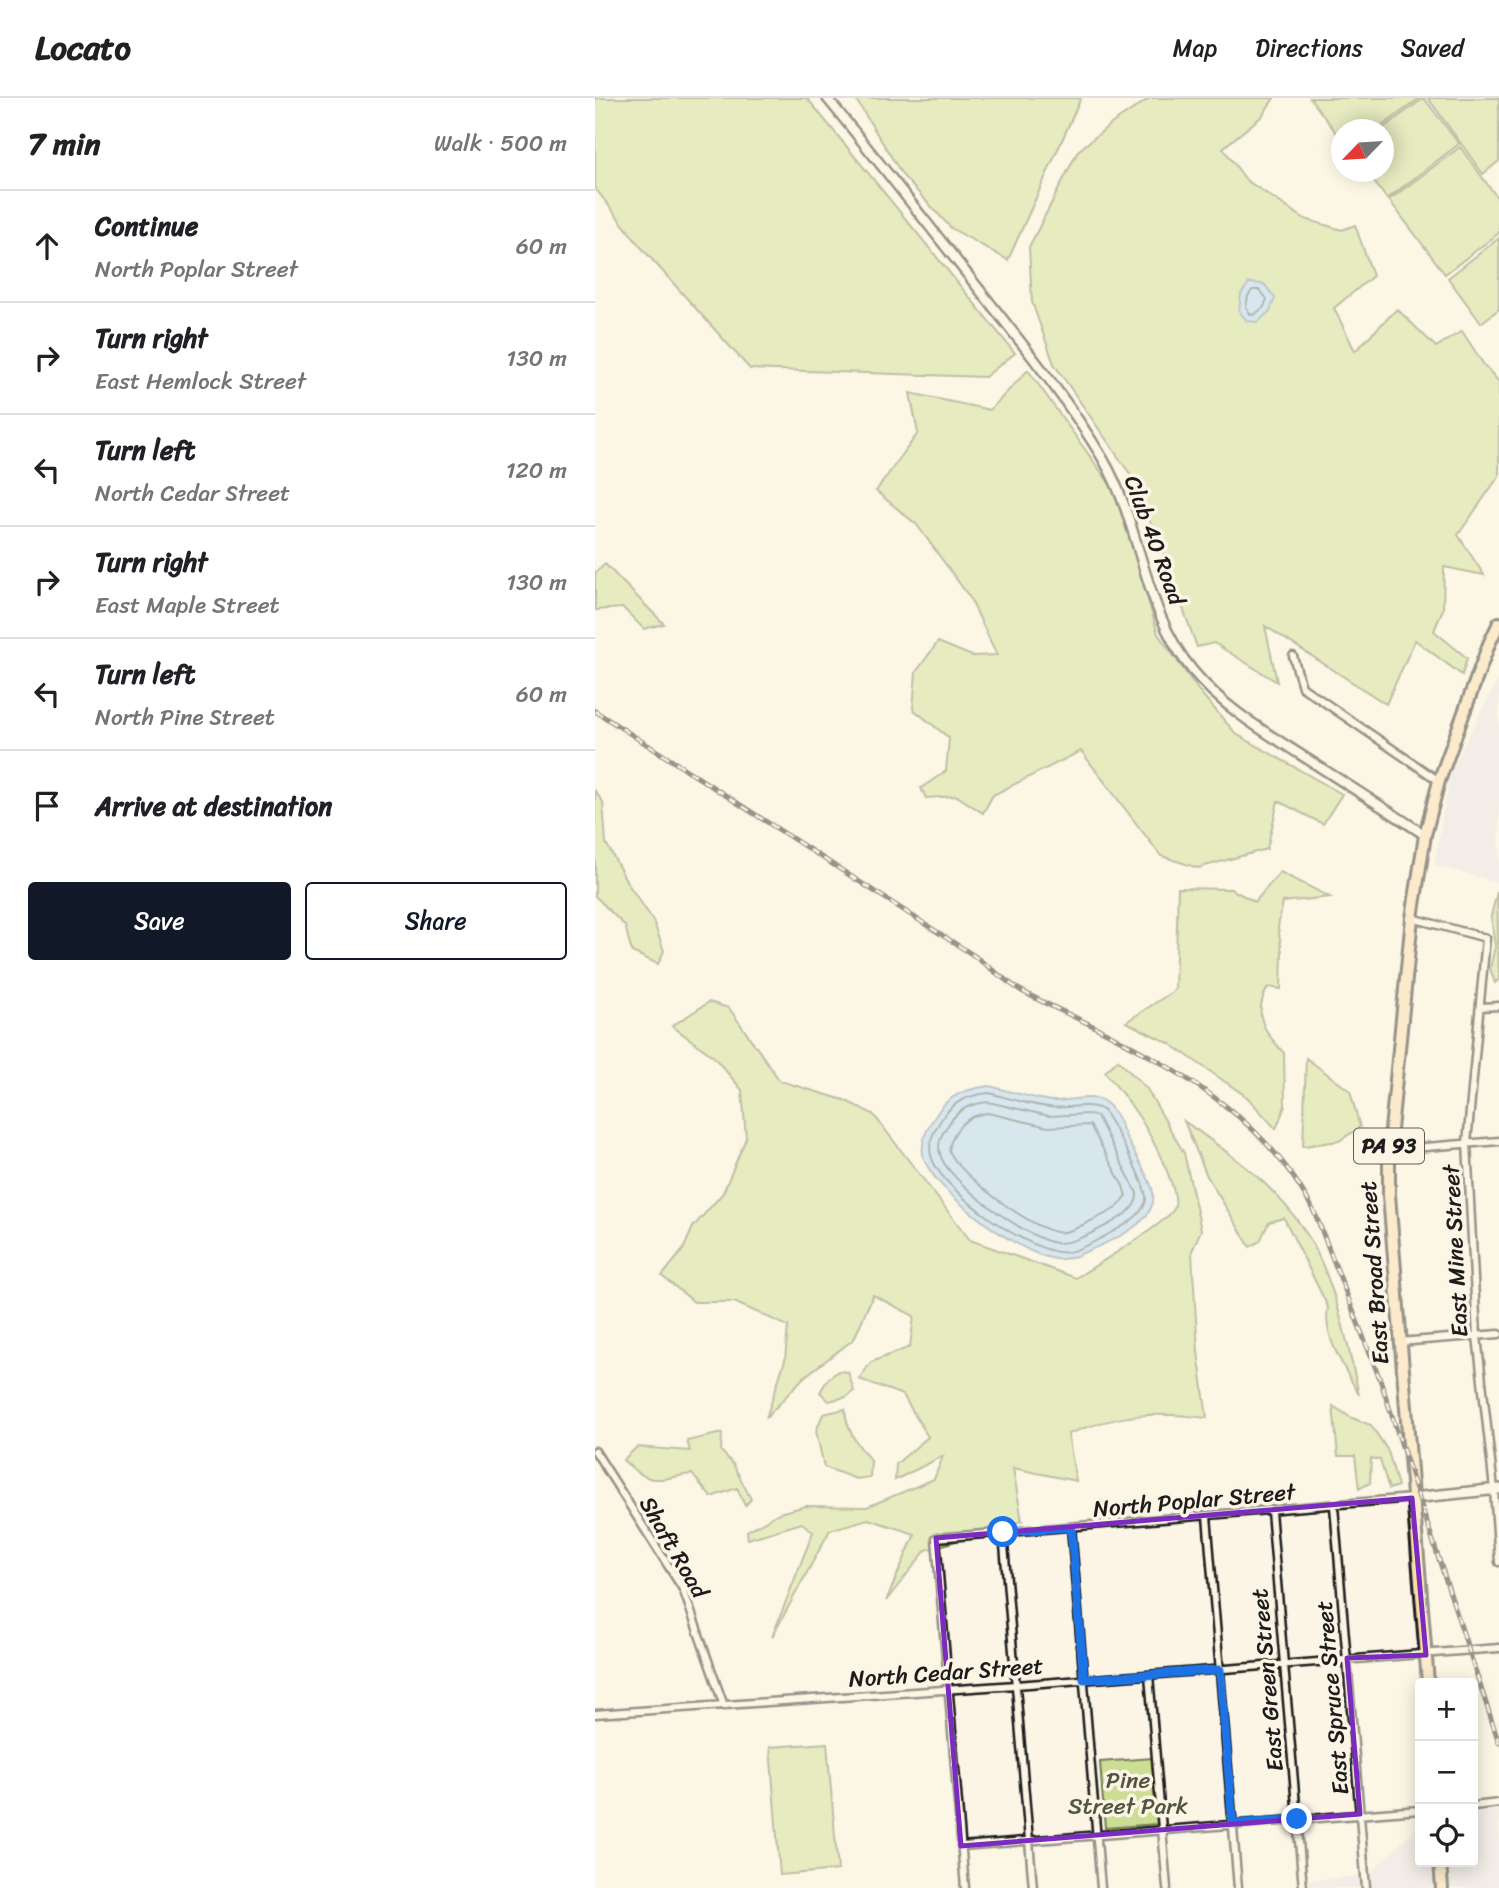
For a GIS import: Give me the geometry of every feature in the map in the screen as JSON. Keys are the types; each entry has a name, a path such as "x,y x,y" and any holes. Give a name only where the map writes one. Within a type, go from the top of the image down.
{"highway":[{"name":"East Broad Street","path":"1428,1678 1399,1342 1388,1184 1389,1150 1412,918 1425,835 1439,780 1499,623"},
{"path":"1441,1867 1443,1888"}],"main road":[{"path":"1412,1498 1497,1489"}],"street":[{"name":"Club 40 Road","path":"827,98 1009,328 1104,460 1123,500 1159,612 1174,643 1194,672 1234,712 1425,835"},
{"path":"1293,656 1301,687 1439,780"},
{"name":"East Mine Street","path":"1412,918 1486,938 1467,1143 1476,1336 1497,1489 1499,1562"},
{"path":"1480,1007 1499,1006"},
{"path":"1389,1150 1499,1141"},
{"path":"1399,1342 1499,1334"},
{"name":"Shaft Road","path":"595,1451 683,1589 724,1706"},
{"name":"North Poplar Street","path":"950,1689 936,1538 1412,1498"},
{"name":"East Spruce Street","path":"1334,1506 1366,1888"},
{"name":"East Green Street","path":"1271,1511 1303,1888"},
{"path":"1207,1516 1238,1888"},
{"path":"1071,1527 1101,1888"},
{"path":"1003,1532 1033,1888"},
{"name":"North Cedar Street","path":"595,1714 1220,1670 1499,1647"},
{"path":"1149,1675 1167,1888"},
{"path":"950,1689 965,1888"},
{"path":"1478,1805 1499,1803"},
{"path":"961,1846 1415,1810"}],"highlighted area":[{"path":"1412,1498 1426,1655 1347,1658 1360,1814 961,1846 936,1538"}],"shaded area":[{"path":"1499,678 1499,883 1434,865 1451,770"},
{"path":"1499,1806 1499,1888 1307,1888 1310,1880 1368,1875 1415,1830 1415,1867 1478,1867 1478,1807"}],"green space":[{"path":"595,98 807,98 1015,353 985,377 750,369 640,246 595,188"},
{"path":"855,98 1081,98 1008,260 951,228 903,176"},
{"path":"1150,98 1274,98 1262,116 1223,148 1246,180 1305,219 1342,230 1355,225 1373,276 1334,308 1355,351 1397,309 1436,347 1462,331 1484,365 1499,382 1499,476 1458,535 1484,575 1444,567 1443,609 1434,631 1467,658 1462,675 1415,640 1386,704 1265,626 1277,682 1214,643 1197,647 1160,545 1130,474 1054,364 1032,302 1029,247 1078,151 1111,124"},
{"path":"1310,98 1420,98 1392,119 1331,119 1331,126"},
{"path":"1424,98 1459,144 1387,199 1374,182 1394,182 1394,120"},
{"path":"1428,98 1499,98 1499,161 1483,174"},
{"path":"1460,147 1499,200 1499,233 1445,274 1389,200"},
{"path":"1499,238 1499,309 1481,323 1448,278"},
{"path":"1028,370 1117,494 1158,634 1199,691 1236,734 1342,794 1323,824 1278,801 1267,849 1198,868 1161,856 1081,751 993,795 983,813 957,796 926,798 921,788 946,771 949,738 913,709 916,672 938,642 972,656 997,655 970,598 917,525 876,491 918,433 910,393 990,410"},
{"path":"605,564 664,624 644,629 623,608 595,610 595,573"},
{"path":"595,791 603,802 606,843 628,884 653,920 664,951 658,964 632,952 625,926 595,896"},
{"path":"1280,872 1330,897 1283,902 1278,927 1282,952 1281,989 1268,987 1261,1006 1262,1022 1284,1053 1285,1106 1276,1129 1247,1097 1169,1043 1126,1022 1175,990 1178,888 1231,889 1255,902"},
{"path":"1497,892 1499,979 1495,983 1490,968 1495,947 1491,916"},
{"path":"709,1002 729,1008 780,1081 844,1100 873,1114 970,1240 1076,1278 1143,1235 1174,1209 1175,1201 1169,1175 1155,1145 1132,1106 1105,1072 1118,1060 1147,1089 1184,1153 1201,1230 1192,1251 1198,1352 1207,1418 1136,1416 1104,1422 1068,1434 1076,1481 1013,1468 1022,1521 926,1550 886,1601 915,1534 868,1519 830,1530 772,1637 813,1532 802,1523 748,1539 747,1531 779,1513 806,1506 867,1507 934,1479 943,1456 895,1480 896,1464 928,1437 903,1395 859,1379 871,1362 910,1347 914,1316 873,1295 854,1339 804,1377 766,1418 785,1360 788,1326 734,1302 694,1302 662,1276 683,1250 693,1227 723,1193 746,1138 742,1090 714,1057 672,1026"},
{"path":"1306,1058 1350,1091 1360,1127 1339,1141 1303,1146"},
{"path":"1184,1121 1266,1185 1306,1233 1332,1290 1359,1395 1328,1330 1328,1307 1284,1218 1269,1222 1260,1241 1250,1247 1207,1176"},
{"path":"838,1371 848,1372 854,1391 846,1397 829,1401 820,1392 828,1379"},
{"path":"1333,1406 1352,1418 1371,1425 1388,1451 1398,1486 1389,1489 1380,1460 1371,1458 1370,1483 1359,1489 1355,1456 1338,1456"},
{"path":"845,1409 850,1431 871,1461 870,1477 856,1479 824,1467 816,1431 823,1414"},
{"path":"722,1433 721,1451 733,1464 751,1499 745,1506 737,1488 711,1497 692,1474 662,1479 648,1478 623,1460 637,1447 690,1451 687,1441"},
{"path":"827,1743 838,1870 780,1875 770,1747"},
{"name":"Pine Street Park","path":"1152,1758 1157,1824 1105,1828 1100,1762"}],"water":[{"path":"1249,283 1264,284 1275,298 1270,311 1258,322 1247,321 1239,311 1241,294"},
{"path":"989,1086 1051,1101 1092,1098 1109,1105 1152,1188 1153,1201 1140,1223 1114,1239 1073,1257 1051,1258 998,1232 957,1201 929,1168 923,1154 926,1133 946,1102 965,1091"}],"railway":[{"path":"595,711 973,955 1020,990 1130,1045 1194,1083 1250,1127 1275,1153 1316,1216 1381,1382 1499,1743"}],"route":[{"path":"1003,1532 1071,1527 1084,1679 1220,1670 1233,1824 1297,1819"}]}
